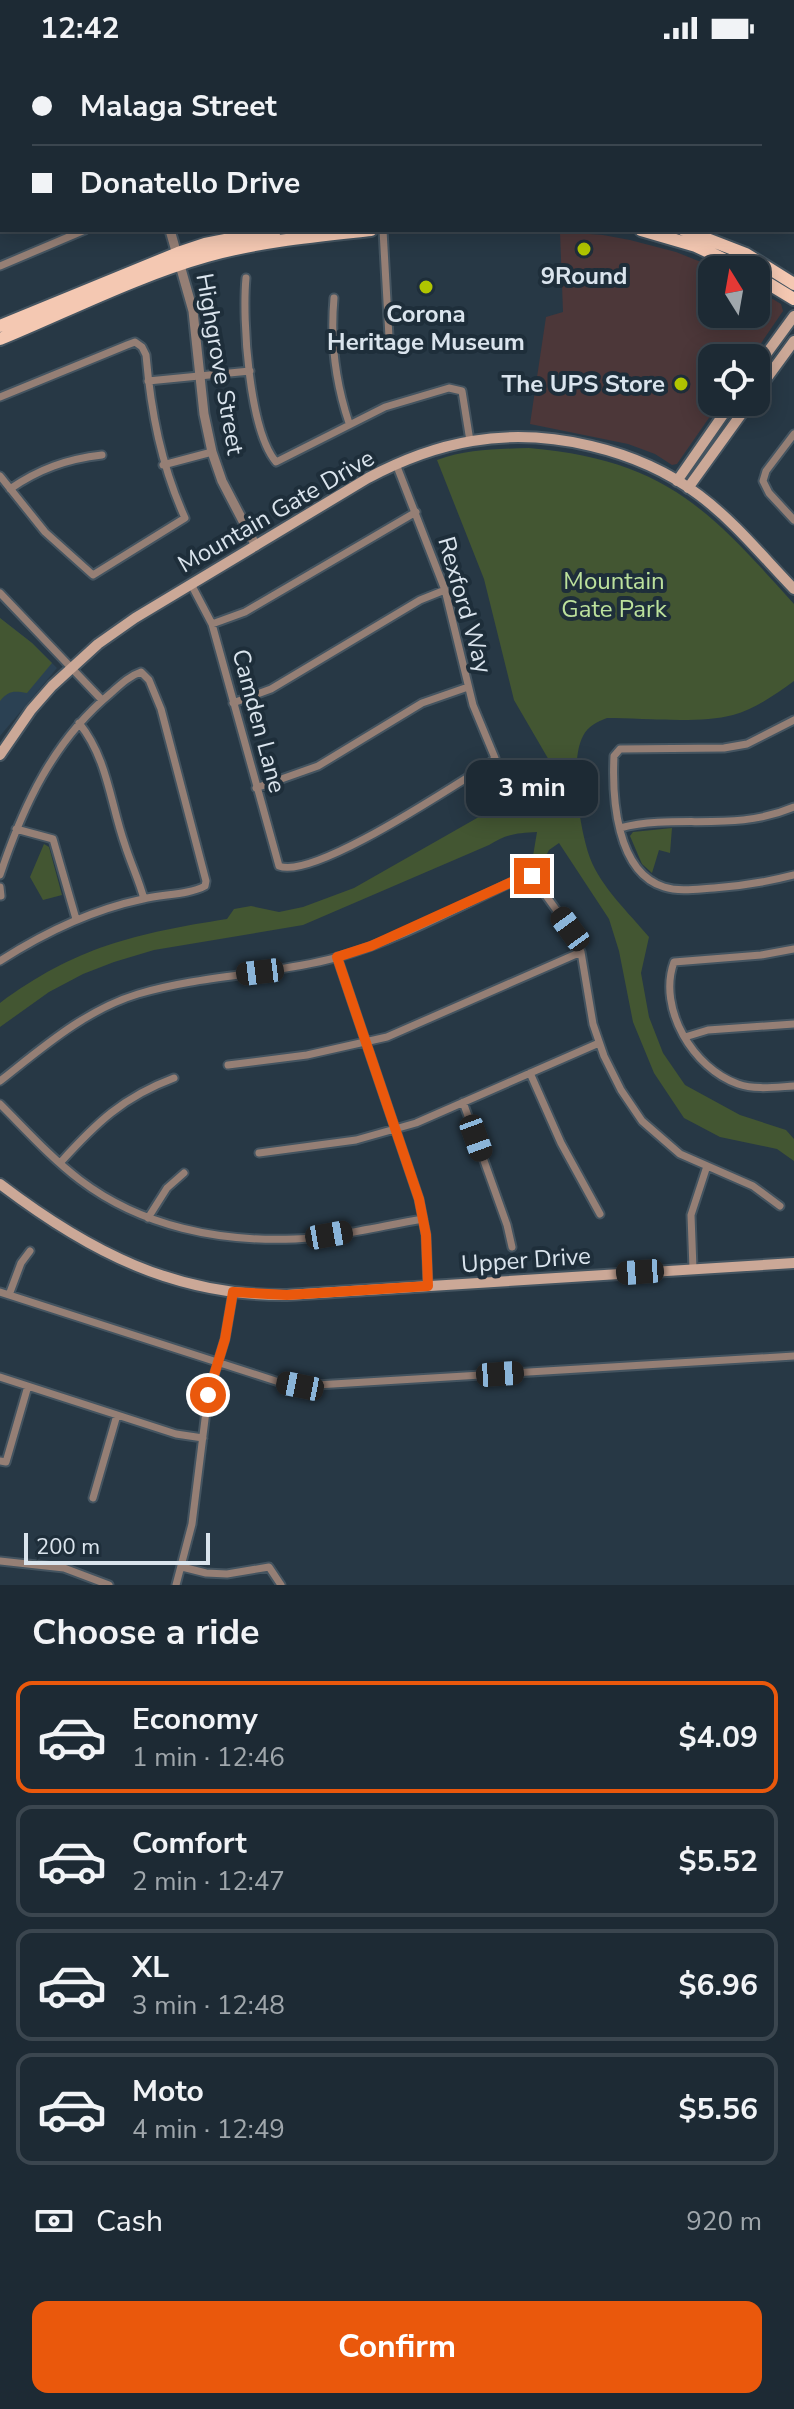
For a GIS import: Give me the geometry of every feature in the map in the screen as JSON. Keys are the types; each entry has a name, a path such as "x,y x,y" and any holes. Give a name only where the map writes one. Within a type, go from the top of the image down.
{"main road":[{"path":"0,339 180,259 205,244 266,232"},
{"path":"0,326 180,259 268,242 354,232"},
{"path":"648,232 696,246 717,256"},
{"path":"689,232 746,254 794,284"},
{"path":"770,284 794,299"},
{"path":"770,349 794,316"},
{"path":"770,374 794,341"},
{"path":"677,481 722,416"},
{"path":"732,416 732,426"},
{"path":"688,488 740,416"},
{"name":"Mountain Gate Drive","path":"0,755 31,710 71,667 126,624 368,478 396,464 470,441 494,438 564,441 624,456 677,481 725,515 793,586"},
{"name":"Upper Drive","path":"0,1184 68,1233 102,1252 150,1273 191,1285 233,1292 287,1295 794,1263"}],"street":[{"path":"0,266 80,232"},
{"name":"Highgrove Street","path":"171,232 193,311 199,377 212,452 222,481 256,546"},
{"path":"383,232 389,337"},
{"path":"246,278 243,305 256,416 268,453 276,462 385,407 449,388 462,391 470,441"},
{"path":"334,298 331,328 334,373 349,423"},
{"path":"0,397 135,342 146,355 163,465 185,518 93,575 45,532 0,476"},
{"path":"148,381 250,371"},
{"path":"794,434 766,471 763,481 769,493 794,520"},
{"path":"163,465 212,452"},
{"path":"10,489 30,475 56,464 102,455"},
{"name":"Rexford Way","path":"284,868 325,858 360,842 495,758 468,687 445,590 396,464"},
{"path":"212,624 245,612 416,512"},
{"name":"Camden Lane","path":"191,584 212,624 276,859 284,868"},
{"path":"233,703 271,689 420,600 445,590"},
{"path":"0,593 102,700"},
{"path":"0,875 16,829 41,775 79,723 132,675 141,672 149,680 161,709 205,886 144,899 76,919 49,931 0,961"},
{"path":"256,788 318,766 422,703 468,687"},
{"path":"794,720 747,744 724,748 616,751 613,786 620,828 629,855 645,876 660,885 691,889 757,884 794,875"},
{"path":"79,723 91,738 102,761 122,836 144,899"},
{"path":"620,828 649,822 727,823 760,818 794,807"},
{"path":"16,829 53,839 76,919"},
{"path":"0,1081 70,1027 104,1007 138,994 337,957 371,946 525,876 532,876 570,929 581,952 599,1043 621,1090 642,1121 680,1154 753,1186 780,1206"},
{"path":"0,887 1,896"},
{"path":"794,949 761,955 674,962 671,999 685,1037 707,1066 739,1085 753,1088 794,1086"},
{"path":"228,1065 307,1055 367,1043 421,1023 581,952"},
{"path":"337,957 419,1199 428,1286"},
{"path":"685,1037 708,1030 794,1024"},
{"path":"259,1153 356,1140 394,1130 599,1043"},
{"path":"530,1073 561,1143 600,1214"},
{"path":"60,1163 111,1110 142,1090 174,1078"},
{"path":"463,1102 512,1247"},
{"path":"0,1104 81,1181 148,1218 191,1231 238,1239 268,1239 329,1235 423,1219"},
{"path":"693,1269 691,1215 707,1166"},
{"path":"148,1218 167,1188 184,1173"},
{"path":"30,1251 4,1294 217,1363 300,1386 794,1356"},
{"path":"176,1585 192,1524 208,1395 225,1339 233,1292"},
{"path":"0,1377 176,1434 203,1438"},
{"path":"3,1462 28,1386"},
{"path":"93,1498 117,1415"},
{"path":"0,1561 64,1568 109,1585"},
{"path":"182,1567 227,1574 269,1567 281,1585"}],"shaded area":[{"path":"560,232 630,240 698,261 698,328 770,328 770,297 781,304 783,311 761,344 698,344 698,416 710,416 677,464 672,465 655,454 628,444 530,424 546,317 563,312"},
{"path":"0,618 57,668 0,736"}],"green space":[{"name":"Mountain Gate Park","path":"529,448 576,454 615,464 649,477 680,494 735,541 794,604 794,681 757,705 719,718 607,718 600,721 583,736 576,779 583,831 595,869 649,937 641,973 649,1017 663,1053 685,1085 740,1115 786,1130 794,1139 794,1161 777,1149 720,1137 684,1118 654,1073 633,1022 619,951 609,919 559,843 549,850 538,871 531,868 537,832 501,838 303,925 154,950 114,962 49,992 0,1027 0,1003 54,968 135,937 227,919 234,909 251,906 279,912 303,907 354,888 519,794 553,767 514,700 484,579 437,460 494,449"},
{"path":"0,618 52,663 27,693 12,692 0,701"},
{"path":"672,828 670,853 659,850 652,873 642,864 630,836 633,832"},
{"path":"44,844 49,847 62,895 43,900 30,877"}],"place":[{"name":"9Round","path":"584,249"},
{"name":"Corona Heritage Museum","path":"426,287"},
{"name":"The UPS Store","path":"681,384"}],"route":[{"path":"208,1395 225,1339 233,1292 287,1295 428,1286 426,1235 419,1199 337,957 371,946 525,876 532,876"}]}
